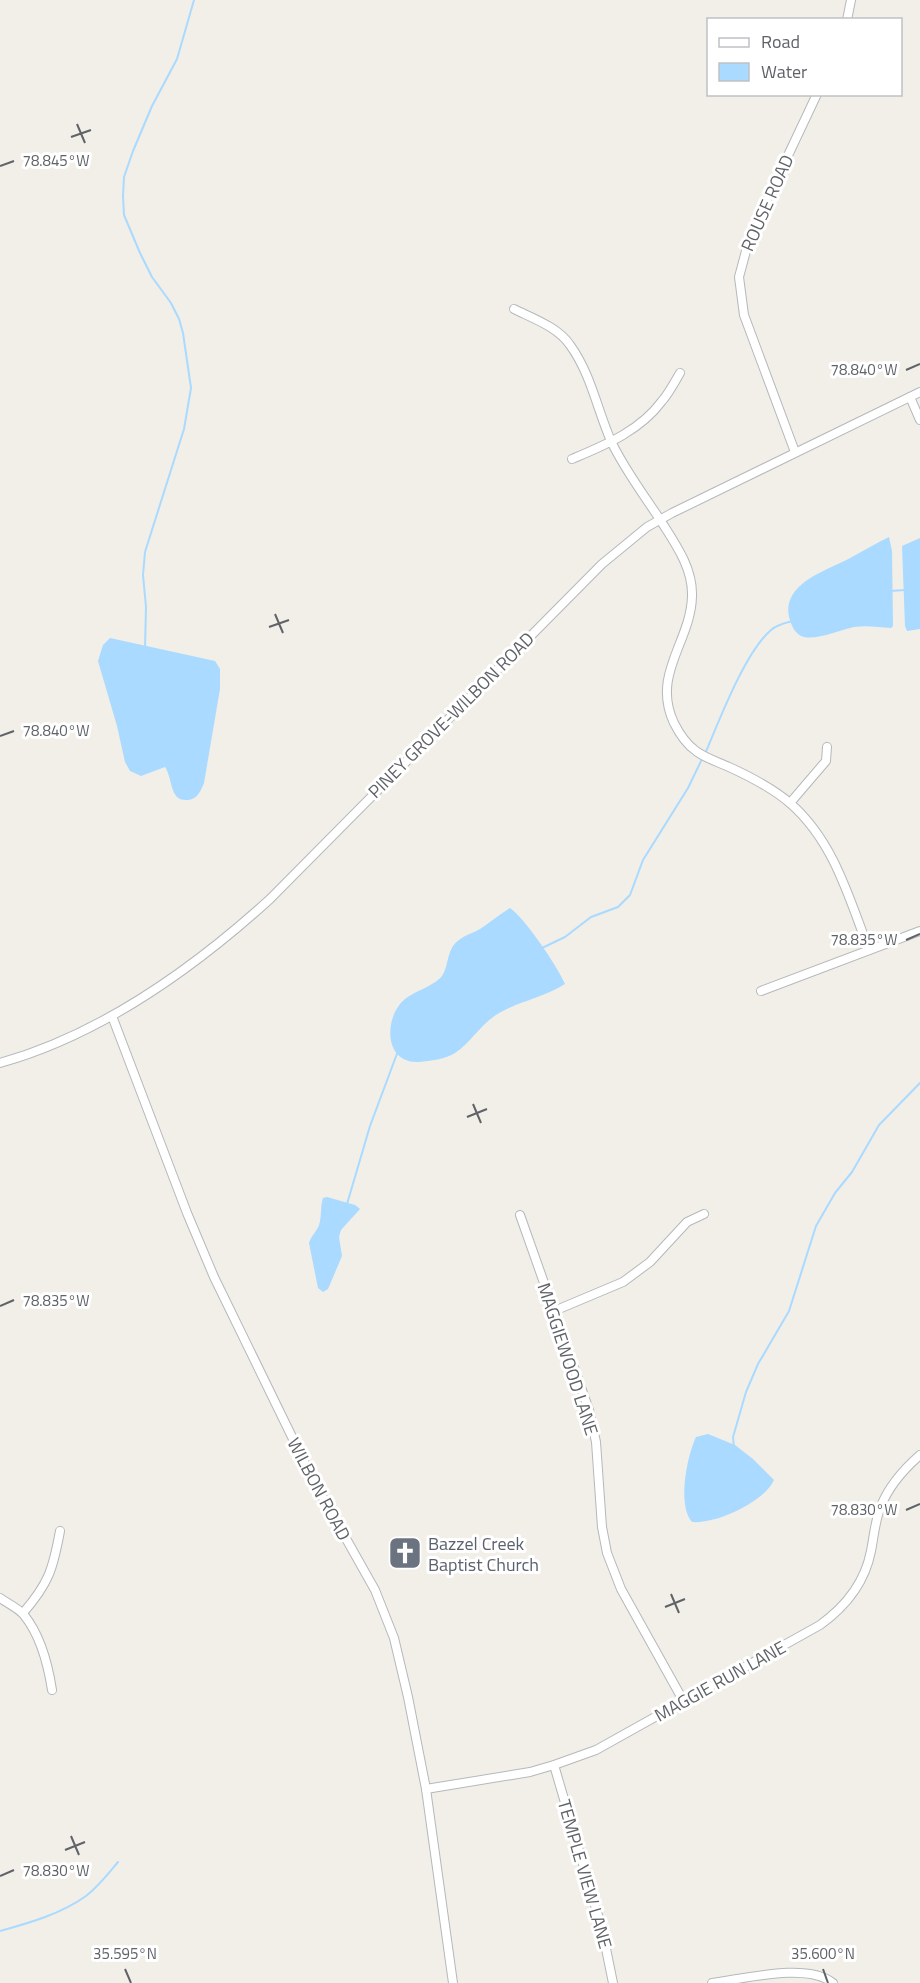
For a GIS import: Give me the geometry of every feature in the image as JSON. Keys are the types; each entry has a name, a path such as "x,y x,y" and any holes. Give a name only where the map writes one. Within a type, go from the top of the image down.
{"street":[{"path":"847,18 851,0"},
{"name":"ROUSE ROAD","path":"795,452 746,324 740,296 739,277 750,236 816,96"},
{"path":"514,309 550,327 569,343 585,370 612,442 683,559 692,595 687,624 668,676 667,698 673,720 682,737 695,751 755,780 790,803 805,818 825,843 869,950"},
{"path":"572,459 612,442 641,423 662,402 680,374"},
{"name":"PINEY GROVE-WILBON ROAD","path":"0,1063 64,1039 112,1016 209,951 270,899 602,564 659,520 920,392"},
{"path":"910,397 920,420"},
{"path":"790,803 826,761 827,747"},
{"path":"761,991 920,931"},
{"name":"WILBON ROAD","path":"112,1016 187,1213 214,1277 282,1420 317,1488 375,1590 388,1621 400,1659 426,1789 453,1983"},
{"path":"554,1311 623,1282 650,1262 687,1222 704,1214"},
{"name":"MAGGIEWOOD LANE","path":"520,1215 593,1425 602,1527 607,1553 621,1589 684,1702"},
{"name":"MAGGIE RUN LANE","path":"426,1789 510,1776 554,1765 596,1750 820,1625 854,1592 864,1573 877,1518 886,1497 904,1470 920,1455"},
{"path":"22,1613 41,1593 53,1564 60,1531"},
{"path":"0,1598 22,1613 37,1636 46,1659 52,1690"},
{"name":"TEMPLE VIEW LANE","path":"554,1765 602,1929 613,1983"},
{"path":"712,1983 800,1972 818,1974 833,1983"}],"water":[{"path":"889,537 892,551 893,626 891,628 854,627 809,638 797,633 790,620 789,607 792,596 799,587 819,573"},
{"path":"920,538 920,629 907,631 902,546"},
{"path":"110,638 215,661 220,669 220,689 204,783 199,794 194,798 182,800 174,793 165,767 141,776 130,771 125,762 98,661 103,645"},
{"path":"510,908 524,921 540,943 565,984 495,1015 451,1055 419,1062 408,1061 400,1057 394,1050 390,1032 395,1012 400,1004 442,976 456,942"},
{"path":"327,1197 355,1205 360,1209 341,1230 339,1237 342,1256 328,1289 323,1292 318,1288 309,1243 319,1225 323,1198"},
{"path":"708,1434 735,1445 774,1480 760,1496 738,1510 714,1519 692,1522 687,1514 684,1493 689,1456 696,1437"}],"waterway":[{"path":"145,648 146,607 143,575 145,552 184,429 191,388 179,319 171,303 152,277 124,215 124,177 152,106 177,59 194,0"},
{"path":"890,591 905,590"},
{"path":"705,754 742,670 761,640 779,625 793,621"},
{"path":"542,948 565,937 591,917 618,907 630,895 643,860 688,788 702,759"},
{"path":"347,1204 370,1126 398,1051"},
{"path":"734,1448 733,1437 746,1392 758,1364 789,1311 816,1226 835,1193 852,1172 879,1125 920,1083"},
{"path":"0,1931 66,1908 86,1896 118,1862"}],"place":[{"name":"Bazzel Creek Baptist Church","path":"405,1553"}]}
